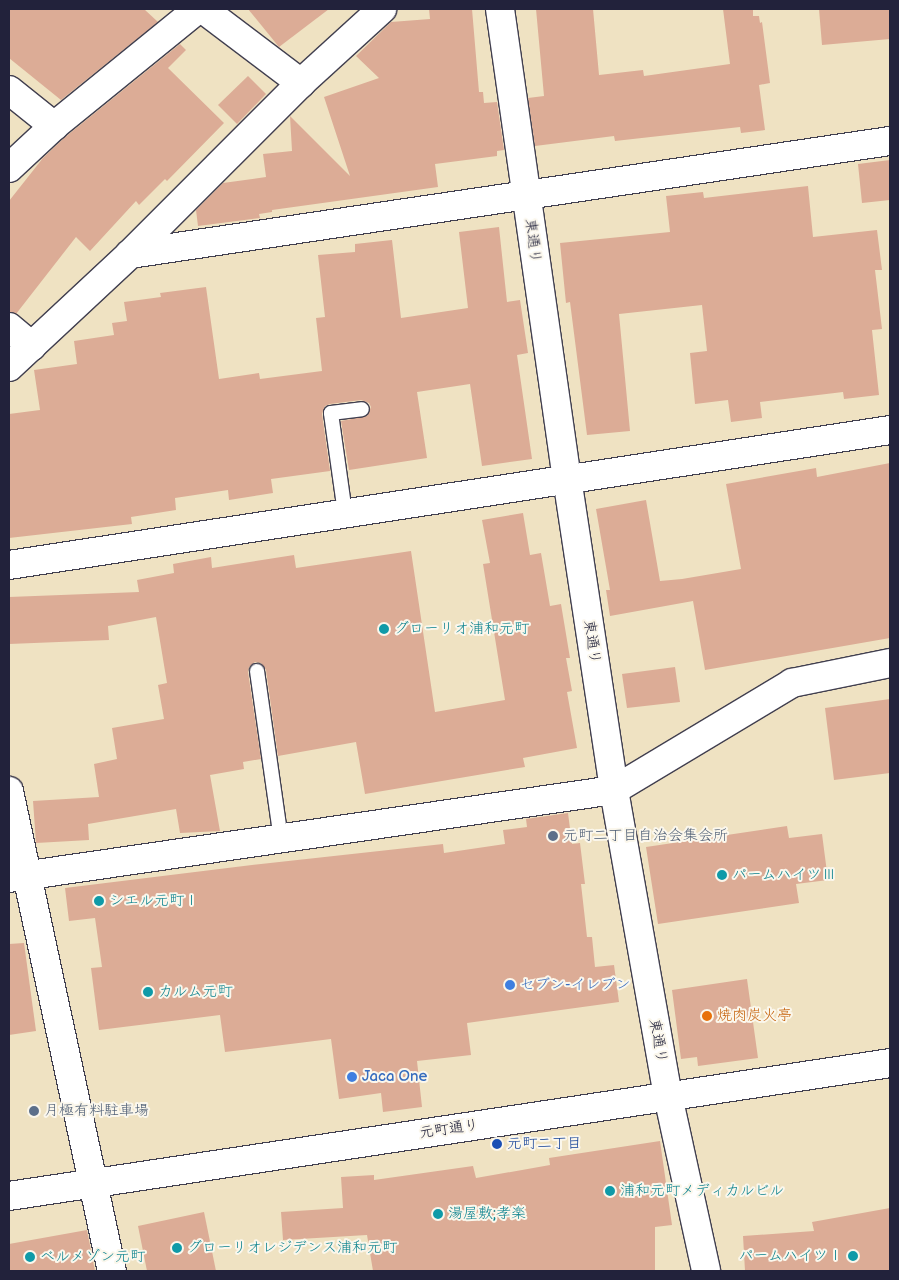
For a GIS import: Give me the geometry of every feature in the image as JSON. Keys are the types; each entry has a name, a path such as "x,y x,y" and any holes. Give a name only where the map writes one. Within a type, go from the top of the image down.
{"street":[{"path":"9,168 54,126 198,9"},
{"path":"203,9 302,83"},
{"path":"9,367 130,254 302,83 382,9"},
{"name":"東通り","path":"500,9 566,478 614,790 668,1096 706,1271"},
{"path":"9,90 54,126"},
{"path":"130,254 890,141"},
{"path":"9,327 32,346"},
{"path":"9,565 566,478 890,430"},
{"path":"17,877 614,790 792,683 890,663"},
{"path":"9,791 17,877 112,1271"},
{"name":"元町通り","path":"9,1196 890,1063"}],"lane":[{"path":"344,513 331,413 362,409"},
{"path":"257,671 281,838"}],"building":[{"path":"9,9 144,9 158,22 61,100 9,58"},
{"path":"248,9 329,9 279,47"},
{"path":"429,9 472,9 479,92 483,92 484,103 497,102 504,150 497,151 497,156 435,164 438,187 272,210 272,212 259,214 260,218 198,226 196,210 223,183 266,177 263,154 292,151 290,116 350,176 324,97 379,78 356,56 391,22 430,19"},
{"path":"536,9 593,9 599,75 643,70 644,76 730,64 723,9 753,9 753,16 759,16 760,23 762,22 770,83 759,85 765,130 741,133 740,127 615,141 614,136 535,146 528,98 544,96"},
{"path":"819,9 890,9 890,39 822,45"},
{"path":"180,44 186,50 168,68 224,123 167,181 165,179 139,205 136,201 90,251 76,237 16,314 9,312 9,201 43,158 64,138"},
{"path":"248,76 266,94 237,124 218,105"},
{"path":"890,160 890,200 862,203 858,164"},
{"path":"808,186 813,237 877,230 882,270 875,270 882,329 872,330 879,395 844,399 843,392 760,402 762,418 731,422 728,400 695,404 690,353 707,351 702,305 619,314 630,431 587,435 570,302 566,303 560,243 670,232 666,196 703,192 704,198"},
{"path":"499,227 507,302 520,300 528,353 517,355 532,459 482,466 470,384 417,392 427,458 349,470 341,421 367,416 371,407 369,403 361,400 330,404 325,406 322,414 330,471 271,479 273,493 229,500 228,490 175,498 176,510 131,517 132,524 9,538 9,414 40,410 34,370 77,364 74,341 114,335 112,323 127,321 124,302 161,297 160,293 206,287 219,379 259,373 260,379 322,371 316,318 325,317 318,255 355,252 355,244 392,240 401,318 468,308 459,232"},
{"path":"890,463 890,638 705,670 693,601 610,616 606,590 610,590 596,509 646,500 660,581 682,579 741,569 726,484 816,468 817,477"},
{"path":"523,513 530,555 541,553 550,606 561,604 570,658 566,658 572,691 567,692 577,748 523,758 525,767 365,794 356,742 278,756 266,670 261,663 255,662 249,667 248,672 261,759 243,762 244,769 210,775 220,831 180,833 176,809 88,824 89,840 36,843 33,801 99,797 94,764 117,759 112,728 164,719 158,685 167,683 156,617 108,626 109,640 9,644 9,597 139,592 137,580 174,573 173,564 211,557 212,568 294,555 296,568 411,551 435,712 505,700 483,564 490,563 482,520"},
{"path":"675,667 680,702 627,708 622,674"},
{"path":"890,699 890,773 834,780 825,708"},
{"path":"568,813 572,844 580,843 585,884 581,884 587,937 592,937 595,967 614,965 619,1002 467,1023 471,1055 417,1061 422,1107 383,1112 381,1093 339,1099 331,1039 225,1052 220,1015 99,1030 91,968 102,967 95,918 69,921 65,888 443,844 444,853 505,844 503,830 527,827 526,819"},
{"name":"パームハイツⅢ","path":"787,826 789,838 822,834 828,880 796,884 799,903 658,924 646,847"},
{"path":"24,943 36,1031 9,1035 9,944"},
{"path":"747,979 758,1058 698,1066 697,1057 681,1059 672,990"},
{"path":"660,1141 672,1225 655,1227 655,1271 373,1271 367,1235 283,1240 281,1212 343,1208 341,1177 374,1175 374,1180 473,1166 476,1178 550,1165 549,1158"},
{"path":"890,1208 890,1271 745,1271 743,1236 814,1231 812,1222"},
{"name":"グローリオレジデンス浦和元町","path":"204,1212 216,1271 147,1271 138,1226"},
{"path":"87,1230 95,1271 9,1271 9,1244"}],"place":[{"name":"グローリオ浦和元町","path":"384,629"},
{"name":"元町二丁目自治会集会所","path":"553,836"},
{"name":"パームハイツⅢ","path":"722,875"},
{"name":"シエル元町Ⅰ","path":"99,901"},
{"name":"セブン-イレブン","path":"510,985"},
{"name":"カルム元町","path":"148,992"},
{"name":"焼肉炭火亭","path":"707,1016"},
{"name":"Jaca One","path":"352,1077"},
{"name":"月極有料駐車場","path":"34,1111"},
{"name":"元町二丁目","path":"497,1144"},
{"name":"浦和元町メディカルビル","path":"610,1191"},
{"name":"湯屋敷;孝楽","path":"438,1214"},
{"name":"グローリオレジデンス浦和元町","path":"177,1248"},
{"name":"パームハイツⅠ","path":"853,1256"},
{"name":"ベルメゾン元町","path":"30,1257"}]}
